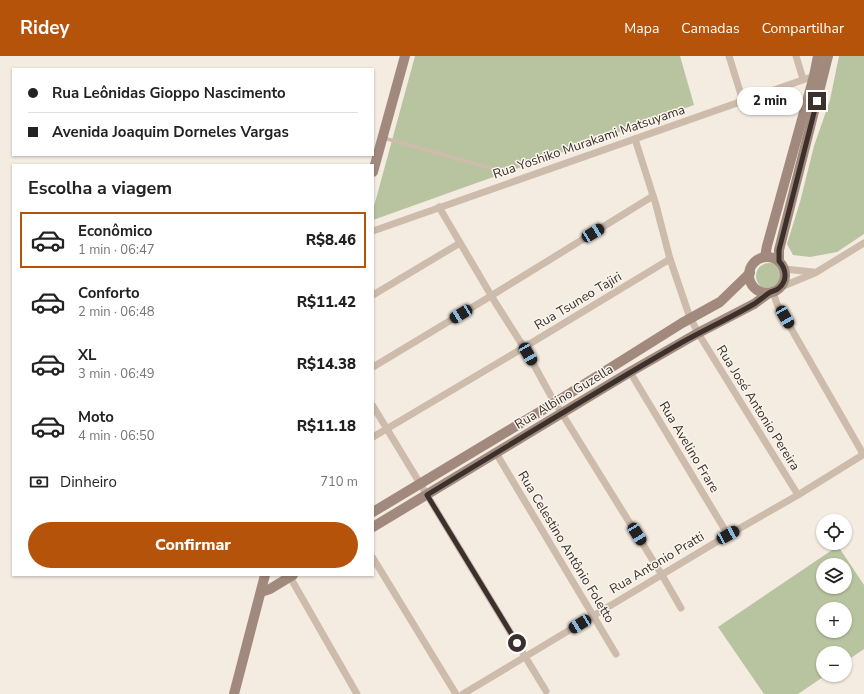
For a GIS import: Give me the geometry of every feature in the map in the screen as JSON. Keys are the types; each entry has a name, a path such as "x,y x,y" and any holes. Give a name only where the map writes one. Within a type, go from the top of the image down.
{"street":[{"path":"374,168 405,56"},
{"path":"729,56 743,101"},
{"path":"796,56 803,79"},
{"path":"765,257 814,76 818,56"},
{"path":"774,291 785,279 779,250 828,56"},
{"name":"Rua Yoshiko Murakami Matsuyama","path":"374,231 814,76"},
{"path":"635,138 670,259 690,319"},
{"path":"374,365 491,296 653,196"},
{"path":"440,207 491,296 681,608"},
{"path":"374,294 460,243"},
{"path":"815,273 782,265 775,259 765,257 756,261 751,268 750,273 751,282 761,292 774,291 815,273 864,243"},
{"name":"Rua Tsuneo Tajiri","path":"374,436 524,348 670,259"},
{"name":"Rua Albino Guzella","path":"374,511 556,402 676,327 720,302 750,273"},
{"name":"Rua Albino Guzella","path":"374,526 630,372 698,333 754,304 774,291"},
{"name":"Rua Antonio Pratti","path":"463,694 861,456 862,452 777,304 774,291"},
{"name":"Rua José Antonio Pereira","path":"690,319 798,495"},
{"name":"Rua Avelino Frare","path":"630,372 728,535"},
{"path":"374,407 388,428 420,484 546,691"},
{"name":"Rua Celestino Antônio Foletto","path":"496,453 616,654"},
{"path":"374,560 456,694"},
{"path":"234,694 265,576"},
{"path":"261,592 270,589 291,576 357,694"}],"lane":[{"path":"382,137 497,170"}],"green space":[{"path":"415,56 680,56 694,105 374,220 374,206"},
{"path":"839,56 864,56 864,234 837,252 810,257 793,255 787,244 800,202 814,146 830,100"},
{"path":"769,263 778,267 782,276 778,285 769,289 760,285 756,276 760,267"},
{"path":"832,550 841,550 846,558 820,558"},
{"path":"816,561 816,594 852,594 852,567 864,585 864,649 852,657 852,646 816,646 816,682 798,694 764,694 718,627"}],"route":[{"path":"517,643 427,495 630,372 698,333 754,304 780,287 785,279 785,274 779,261 779,250 817,101"}]}
